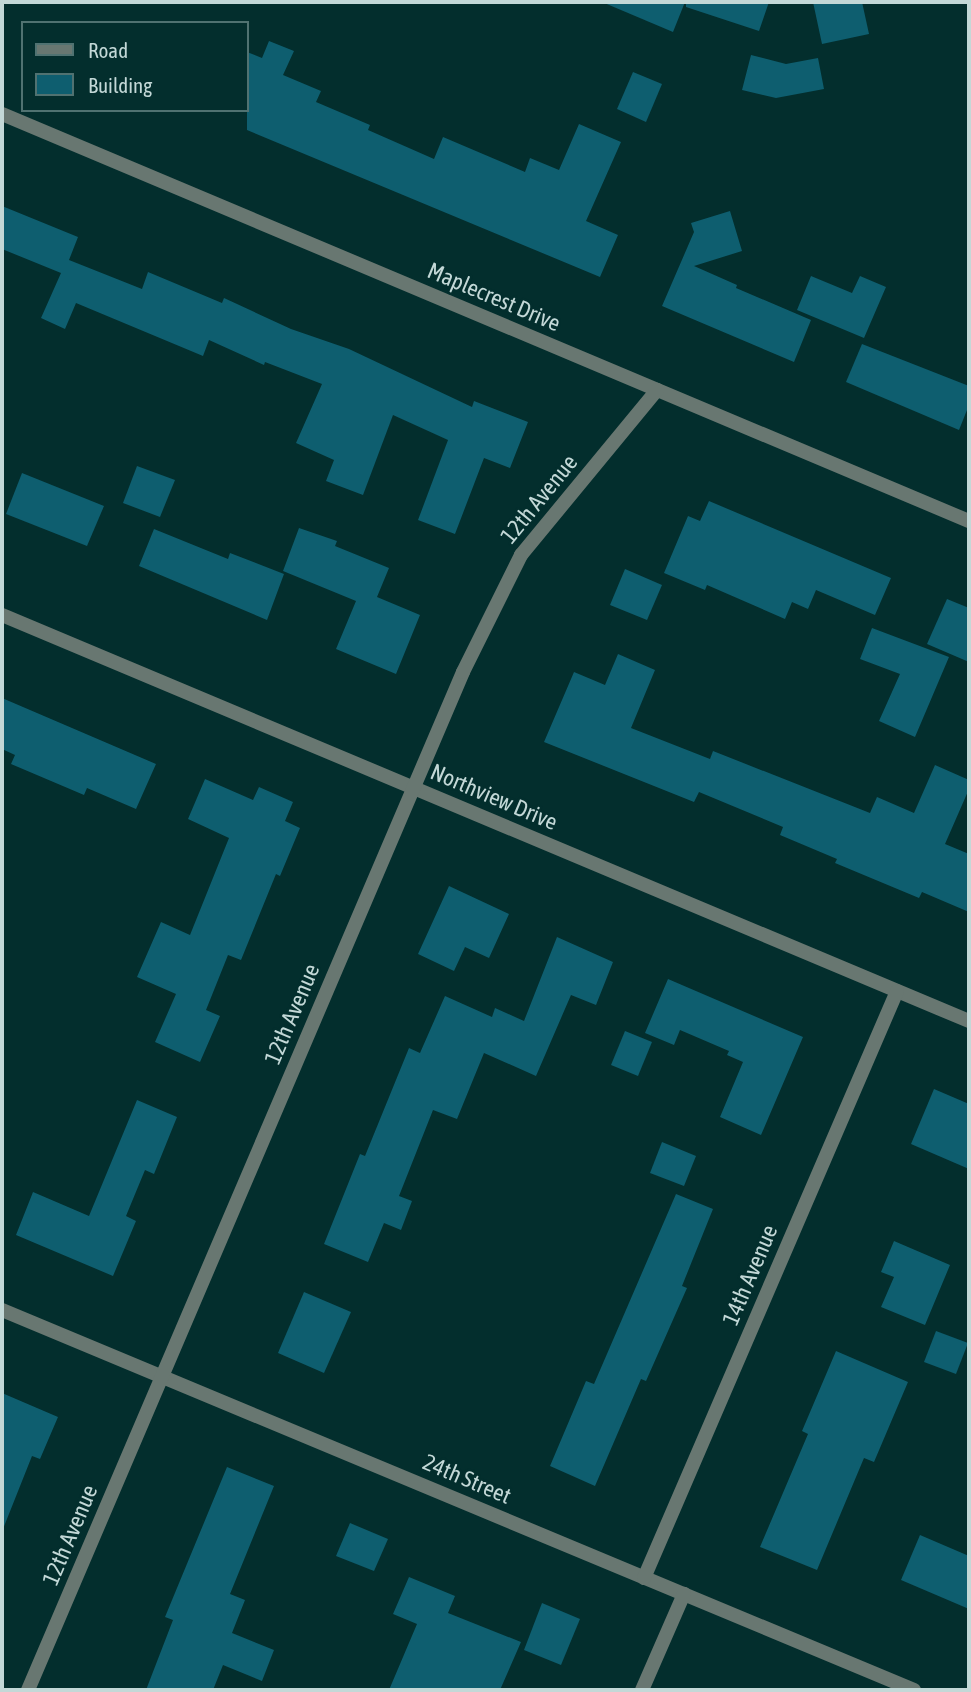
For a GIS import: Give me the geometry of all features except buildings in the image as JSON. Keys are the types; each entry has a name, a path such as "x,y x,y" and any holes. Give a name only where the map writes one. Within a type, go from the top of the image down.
{"street":[{"name":"Maplecrest Drive","path":"2,114 969,521"},
{"name":"12th Avenue","path":"29,1690 463,671 521,555 657,390"},
{"name":"Northview Drive","path":"2,615 969,1021"},
{"name":"14th Avenue","path":"643,1578 897,991"},
{"name":"24th Street","path":"2,1310 914,1690"},
{"path":"642,1690 684,1594"}]}
